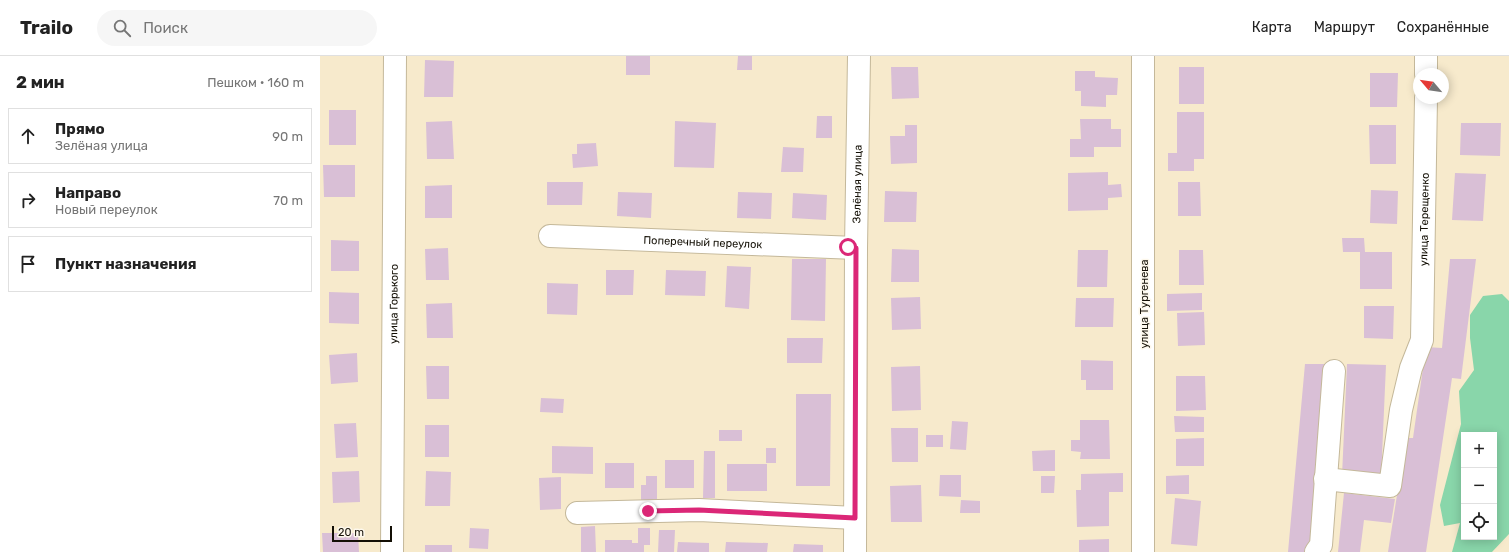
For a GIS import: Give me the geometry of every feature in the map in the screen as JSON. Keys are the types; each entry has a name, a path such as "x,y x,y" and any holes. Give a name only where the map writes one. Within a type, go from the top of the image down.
{"street":[{"name":"улица Горького","path":"392,552 395,56"},
{"name":"Зелёная улица","path":"855,552 856,248 859,56"},
{"name":"улица Тургенева","path":"1143,552 1144,56"},
{"path":"1426,56 1426,68"},
{"name":"улица Терещенко","path":"1326,479 1390,486 1402,410 1411,368 1422,340 1426,104"},
{"name":"Поперечный переулок","path":"550,236 856,248"},
{"path":"1316,552 1321,545 1334,371"},
{"path":"577,512 699,510 855,518"}],"green space":[{"path":"1502,294 1509,301 1509,534 1492,552 1452,552 1460,523 1444,526 1440,505 1461,424 1459,391 1474,370 1470,338 1470,315 1483,296"}],"building":[{"path":"626,56 650,56 650,75 626,75"},
{"path":"738,56 752,56 752,70 737,70"},
{"path":"425,60 454,61 453,97 424,97"},
{"path":"891,67 918,67 919,98 892,99"},
{"path":"1179,67 1204,67 1204,104 1179,104"},
{"path":"1075,71 1095,71 1095,77 1118,78 1117,95 1106,95 1106,107 1081,106 1081,91 1075,91"},
{"path":"1370,73 1398,73 1397,107 1370,107"},
{"path":"329,110 356,110 356,145 329,145"},
{"path":"1177,112 1204,112 1204,159 1194,159 1194,171 1168,171 1168,153 1177,153"},
{"path":"817,116 832,116 832,138 816,138"},
{"path":"1080,119 1111,119 1111,129 1121,129 1121,147 1094,147 1094,157 1070,157 1070,139 1081,139"},
{"path":"452,121 454,159 427,159 426,122"},
{"path":"675,121 716,123 714,168 674,167"},
{"path":"1461,123 1501,123 1500,156 1460,155"},
{"path":"905,125 917,125 917,163 891,164 890,136 905,136"},
{"path":"1369,125 1396,125 1396,164 1370,164"},
{"path":"596,143 598,166 573,168 572,154 577,154 577,144"},
{"path":"783,147 804,148 803,172 781,172"},
{"path":"323,165 355,165 355,197 324,197"},
{"path":"1108,172 1108,185 1121,184 1122,197 1108,198 1108,210 1068,211 1068,173"},
{"path":"1455,173 1486,174 1483,221 1452,220"},
{"path":"547,182 583,182 582,205 547,205"},
{"path":"1178,182 1200,182 1201,216 1178,216"},
{"path":"452,185 452,218 425,218 425,186"},
{"path":"1371,190 1398,191 1397,224 1370,223"},
{"path":"885,191 917,192 916,222 884,222"},
{"path":"618,192 652,193 651,218 617,216"},
{"path":"738,192 772,193 771,219 737,218"},
{"path":"793,193 827,195 826,220 792,218"},
{"path":"1342,238 1364,238 1365,252 1392,252 1392,289 1360,289 1360,252 1343,252"},
{"path":"331,240 359,241 359,271 331,271"},
{"path":"448,248 449,280 426,280 425,249"},
{"path":"892,249 919,250 919,282 891,282"},
{"path":"1078,250 1108,250 1107,287 1077,287"},
{"path":"1179,250 1203,250 1204,285 1179,285"},
{"path":"792,259 826,259 825,321 791,320"},
{"path":"1450,259 1476,259 1461,379 1452,378 1426,552 1388,552 1406,438 1413,438 1426,347 1442,348"},
{"path":"727,266 751,267 749,309 725,307"},
{"path":"606,270 634,270 633,295 606,295"},
{"path":"666,270 706,271 705,296 665,295"},
{"path":"547,283 578,284 577,315 547,314"},
{"path":"329,292 359,293 359,324 329,323"},
{"path":"1202,293 1202,310 1167,311 1167,294"},
{"path":"920,297 921,329 892,330 891,298"},
{"path":"1076,298 1114,298 1113,327 1075,327"},
{"path":"452,303 453,338 427,338 426,304"},
{"path":"1364,306 1394,306 1393,339 1364,338"},
{"path":"1204,312 1205,345 1178,346 1177,313"},
{"path":"787,338 823,338 822,363 787,363"},
{"path":"357,353 358,382 331,384 329,355"},
{"path":"1081,360 1113,361 1113,390 1086,390 1086,380 1081,380"},
{"path":"1305,364 1325,364 1312,533 1307,552 1288,552"},
{"path":"1347,364 1386,365 1381,478 1342,476"},
{"path":"426,366 449,366 449,399 427,399"},
{"path":"920,366 921,410 892,411 891,367"},
{"path":"1176,376 1205,376 1206,410 1176,411"},
{"path":"796,394 831,394 830,486 796,486"},
{"path":"541,398 564,399 563,413 540,412"},
{"path":"1174,416 1204,417 1204,432 1175,432"},
{"path":"1080,420 1109,420 1110,459 1080,459 1081,452 1071,451 1071,440 1080,440"},
{"path":"952,421 968,422 966,450 950,449"},
{"path":"356,423 358,457 336,458 334,424"},
{"path":"425,425 449,425 449,457 425,457"},
{"path":"891,428 918,428 918,462 892,462"},
{"path":"719,430 742,430 742,441 719,441"},
{"path":"926,435 943,435 943,447 926,447"},
{"path":"1204,438 1204,466 1176,466 1176,439"},
{"path":"552,446 593,447 593,474 552,473"},
{"path":"766,448 776,448 776,463 766,463"},
{"path":"1055,450 1055,471 1033,471 1032,451"},
{"path":"704,451 715,451 715,498 703,498"},
{"path":"665,460 694,460 694,488 665,488"},
{"path":"605,463 634,463 634,488 605,488"},
{"path":"727,464 767,464 767,491 727,491"},
{"path":"359,471 360,502 333,503 332,472"},
{"path":"426,471 451,472 450,506 425,506"},
{"path":"1123,473 1123,492 1109,492 1109,526 1077,527 1076,490 1081,490 1081,474"},
{"path":"940,475 961,475 961,497 939,496"},
{"path":"1189,475 1189,494 1166,494 1166,476"},
{"path":"646,476 657,476 657,502 641,502 641,485 646,485"},
{"path":"1041,476 1055,476 1054,493 1041,493"},
{"path":"561,477 561,509 540,510 539,478"},
{"path":"921,485 922,522 891,522 890,486"},
{"path":"1344,493 1395,499 1391,523 1364,520 1360,552 1338,552"},
{"path":"1175,498 1201,501 1197,546 1171,544"},
{"path":"961,500 980,501 980,513 960,513"},
{"path":"595,526 596,552 581,552 581,527"},
{"path":"470,528 489,529 488,549 469,548"},
{"path":"638,528 650,528 650,545 644,545 644,552 605,552 605,540 632,540 632,543 638,543"},
{"path":"659,530 675,530 674,552 658,552"},
{"path":"322,533 358,533 359,552 323,552"},
{"path":"1109,539 1109,552 1079,552 1079,540"},
{"path":"678,542 709,543 709,552 677,552"},
{"path":"726,542 768,543 767,552 725,552"},
{"path":"794,544 823,545 823,552 793,552"},
{"path":"425,545 452,545 452,552 425,552"}],"route":[{"path":"648,511 699,510 855,518 856,248 848,247"}]}
